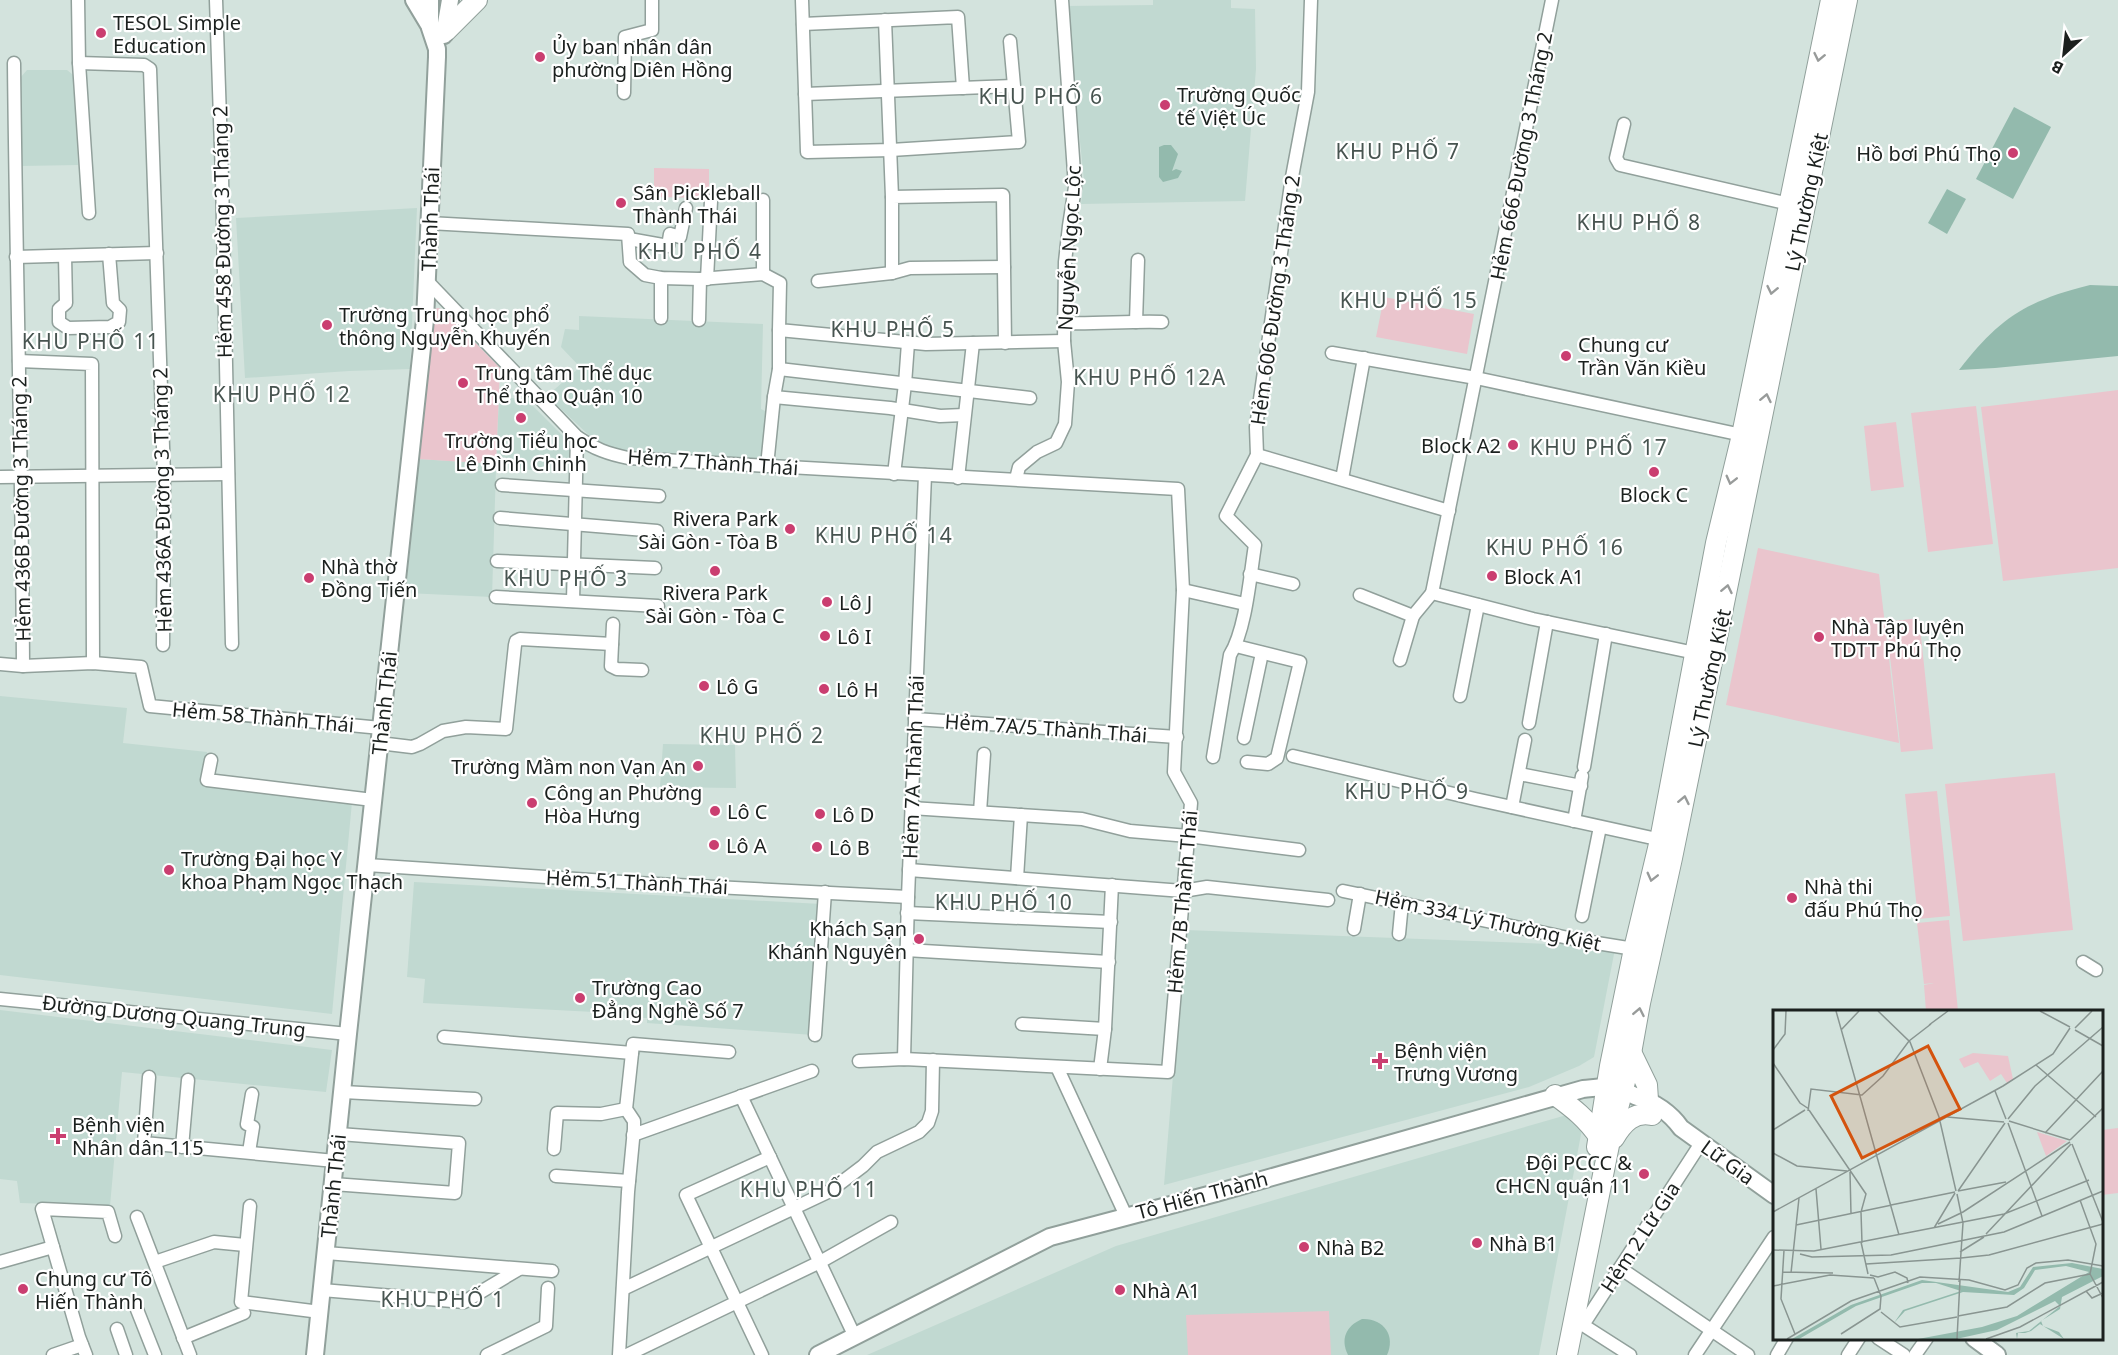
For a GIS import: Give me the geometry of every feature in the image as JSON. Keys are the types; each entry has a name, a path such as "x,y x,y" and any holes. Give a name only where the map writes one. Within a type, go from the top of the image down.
{"main road":[{"path":"414,0 438,29 477,0"},
{"name":"Thành Thái","path":"315,1355 413,435 427,281 438,29 430,0"},
{"name":"Thành Thái","path":"438,29 450,0"},
{"name":"Lý Thường Kiệt","path":"1704,655 1716,543 1742,435 1831,0"},
{"name":"Lý Thường Kiệt","path":"1633,1097 1631,1052 1704,655 1847,0"},
{"name":"Lý Thường Kiệt","path":"1555,1355 1603,1144 1633,1097 1634,949 1668,841"},
{"path":"1555,1095 1580,1112 1603,1144 1627,1121 1637,1115 1633,1097 1647,1085 1631,1052"},
{"name":"Tô Hiến Thành","path":"818,1355 1050,1237 1216,1193 1555,1095 1583,1089 1633,1097"},
{"name":"Lữ Gia","path":"1633,1097 1672,1115 1681,1128 1773,1194"},
{"name":"Lý Thường Kiệt","path":"1567,1355 1579,1324 1603,1144"},
{"path":"1977,1340 1997,1355"}],"street":[{"path":"78,0 79,63 89,213"},
{"name":"Hẻm 458 Đường 3 Tháng 2","path":"216,0 232,644"},
{"path":"624,93 625,37 652,30 652,0"},
{"path":"802,0 807,152 891,150 1019,142 1010,41"},
{"name":"Nguyễn Ngọc Lộc","path":"1016,479 1018,467 1036,452 1056,443 1065,424 1068,382 1064,341 1065,261 1075,187 1062,0"},
{"name":"Hẻm 606 Đường 3 Tháng 2","path":"1213,757 1230,655 1236,646 1255,545 1226,516 1257,455 1256,427 1292,177 1308,92 1311,0"},
{"name":"Hẻm 666 Đường 3 Tháng 2","path":"1432,593 1552,0"},
{"path":"803,24 958,17 963,88"},
{"path":"885,20 891,150 892,273"},
{"name":"Hẻm 436B Đường 3 Tháng 2","path":"14,63 22,477 23,666"},
{"name":"Hẻm 436A Đường 3 Tháng 2","path":"79,63 144,65 150,69 164,476 163,645"},
{"path":"805,94 1013,86"},
{"path":"1624,124 1616,158 1620,165 1790,204"},
{"path":"892,197 1003,195 1005,343"},
{"path":"763,200 763,274"},
{"path":"699,320 711,201"},
{"path":"629,239 668,246 670,234 680,237 686,208"},
{"path":"429,223 628,234 630,262 645,275 662,278 703,279 763,274 780,283 779,369 767,466"},
{"path":"16,257 157,253"},
{"path":"65,256 66,303 59,309 59,321 68,328 110,327 118,322 120,310 112,303 109,254"},
{"path":"1136,322 1138,260"},
{"path":"818,281 892,273 910,268 1004,267"},
{"path":"661,318 662,278"},
{"name":"Hẻm 7 Thành Thái","path":"427,281 578,437 598,450 628,458 1178,489"},
{"path":"1064,323 1162,322"},
{"path":"779,330 908,344 1064,341"},
{"path":"894,474 908,344"},
{"path":"958,478 972,344"},
{"path":"1332,353 1476,378 1742,435"},
{"path":"1342,479 1364,358"},
{"path":"0,664 23,666 93,663 92,364 19,361"},
{"path":"779,369 1030,398"},
{"path":"774,397 940,416 964,415"},
{"path":"573,601 578,437"},
{"path":"1257,455 1449,511"},
{"path":"0,477 228,474"},
{"name":"Hẻm 7A Thành Thái","path":"904,1059 907,913 925,476"},
{"path":"502,485 659,496"},
{"name":"Hẻm 7B Thành Thái","path":"1100,1069 1168,1072 1191,803 1174,772 1183,590 1178,489"},
{"path":"500,518 657,531"},
{"path":"497,561 655,567"},
{"path":"1250,574 1293,584"},
{"path":"1183,590 1245,604"},
{"path":"1401,660 1413,616 1432,593 1547,622 1704,655"},
{"path":"1360,595 1413,616"},
{"path":"496,597 658,606"},
{"path":"1460,696 1478,605"},
{"path":"1529,723 1547,622"},
{"path":"613,624 613,668 642,670"},
{"path":"1574,821 1606,634"},
{"path":"380,735 412,747 443,731 466,727 506,729 514,645 520,639 612,644"},
{"path":"1236,646 1300,662 1277,758 1268,764 1247,762"},
{"path":"1244,738 1262,653"},
{"name":"Hẻm 58 Thành Thái","path":"93,663 141,667 150,706 380,735"},
{"name":"Hẻm 7A/5 Thành Thái","path":"915,719 1177,736"},
{"path":"1512,807 1525,740"},
{"path":"980,812 984,754"},
{"path":"1293,756 1668,841"},
{"path":"211,760 207,780 373,800"},
{"path":"1518,774 1582,776"},
{"path":"911,808 1082,819 1130,831 1299,850"},
{"path":"1017,878 1021,815"},
{"path":"1582,916 1600,827"},
{"name":"Hẻm 51 Thành Thái","path":"367,865 908,897"},
{"path":"909,870 1183,891 1207,887 1328,900"},
{"path":"859,1061 904,1059 1100,1069 1105,1029 1112,885"},
{"name":"Hẻm 334 Lý Thường Kiệt","path":"1343,891 1578,940 1634,949"},
{"path":"815,1035 825,892"},
{"path":"1354,929 1360,894"},
{"path":"1399,934 1402,903"},
{"path":"907,913 1111,922"},
{"path":"906,951 1109,962"},
{"path":"2083,962 2096,970"},
{"name":"Đường Dương Quang Trung","path":"0,999 348,1034"},
{"path":"1022,1024 1105,1029"},
{"path":"444,1037 729,1052"},
{"path":"619,1355 634,1122 626,1109 632,1048"},
{"path":"623,1289 830,1191 885,1147 919,1132 928,1123 932,1111 933,1060"},
{"path":"1057,1067 1126,1216"},
{"path":"633,1135 812,1071"},
{"path":"149,1077 144,1143 335,1161"},
{"path":"182,1147 188,1080"},
{"path":"343,1092 475,1099"},
{"path":"249,1152 253,1127 247,1124 252,1094"},
{"path":"741,1096 855,1337"},
{"path":"554,1149 557,1113 601,1114 626,1109"},
{"path":"333,1184 455,1193 459,1143 339,1134"},
{"name":"Hẻm 2 Lữ Gia","path":"1579,1324 1620,1268 1701,1143"},
{"path":"762,1355 686,1195 770,1157"},
{"path":"556,1176 629,1181"},
{"path":"250,1206 240,1302 320,1312"},
{"path":"52,1355 84,1350 42,1209 108,1212 115,1236"},
{"path":"137,1217 190,1355"},
{"path":"627,1355 820,1262 891,1222"},
{"path":"1695,1355 1773,1238"},
{"path":"155,1262 214,1242 245,1245"},
{"path":"0,1262 53,1247"},
{"path":"326,1253 552,1271"},
{"path":"1620,1268 1748,1355"},
{"path":"322,1290 464,1302 519,1269"},
{"path":"487,1355 546,1326 548,1288"},
{"path":"136,1307 155,1355"},
{"path":"183,1338 244,1313"},
{"path":"1579,1324 1630,1355"},
{"path":"117,1329 126,1355"},
{"path":"1777,1355 1787,1340"},
{"path":"1848,1355 1858,1340"},
{"path":"1881,1340 1904,1355"},
{"path":"1915,1355 1926,1340"}],"shaded area":[{"name":"Trường Quốc tế Việt Úc","path":"1153,0 1231,0 1231,8 1255,9 1256,69 1245,201 1081,204 1084,180 1066,6 1153,5"},
{"path":"27,70 67,70 73,75 78,165 21,166 21,77"},
{"name":"Hồ bơi Phú Thọ","path":"2014,107 2051,127 2013,199 1976,179"},
{"path":"1171,145 1178,154 1172,171 1176,169 1182,171 1178,178 1163,182 1159,177 1159,147"},
{"path":"654,168 709,169 709,198 654,197"},
{"path":"1947,189 1966,199 1947,234 1928,223"},
{"name":"Trường Trung học phổ thông Nguyễn Khuyến","path":"417,208 410,369 245,378 236,218"},
{"path":"2090,285 2118,286 2118,356 1959,370 1987,337 2016,314 2048,298"},
{"path":"1384,297 1474,314 1467,354 1376,337"},
{"name":"Trung tâm Thể dục Thể thao Quận 10","path":"434,309 442,309 500,368 496,464 418,459 432,314"},
{"path":"579,316 763,324 761,409 765,411 763,460 623,452 593,439 547,396 580,367 561,347 565,329 579,330"},
{"path":"2118,390 2118,568 2003,581 1981,407"},
{"path":"499,397 526,399 563,436 573,442 572,472 496,468 492,597 406,593 418,459 496,464"},
{"path":"1976,406 1993,544 1928,552 1911,413"},
{"path":"1896,422 1904,487 1871,491 1864,426"},
{"path":"1758,548 1879,574 1899,743 1726,705"},
{"path":"1919,618 1933,749 1901,752 1886,622"},
{"path":"0,696 127,708 123,743 207,752 203,782 352,802 332,1014 0,975"},
{"name":"Trường Mầm non Vạn An","path":"663,744 735,745 736,788 660,787"},
{"path":"2055,773 2073,930 1963,941 1945,784"},
{"path":"1937,791 1950,916 1918,919 1905,794"},
{"path":"414,882 821,904 813,1035 647,1023 647,1018 613,1018 613,1013 423,1003 425,979 407,977"},
{"path":"1949,920 1958,1010 1926,1010 1924,985 1934,983 1924,984 1917,923"},
{"name":"Bệnh viện Trưng Vương","path":"1185,930 1550,944 1552,937 1615,949 1594,1057 1579,1066 1529,1087 1164,1185"},
{"name":"Bệnh viện Nhân dân 115","path":"0,1010 332,1050 326,1092 122,1072 110,1206 20,1203 17,1181 0,1179"},
{"path":"1570,1114 1583,1124 1539,1355 867,1355 1116,1246"},
{"path":"2118,1128 2118,1193 2103,1195 2103,1130"},
{"path":"1329,1311 1331,1355 1188,1355 1186,1315"},
{"path":"1362,1319 1376,1321 1386,1329 1390,1341 1387,1355 1348,1355 1345,1344 1346,1334 1352,1325"}],"place":[{"name":"TESOL Simple Education","path":"101,33"},
{"name":"Ủy ban nhân dân phường Diên Hồng","path":"540,57"},
{"name":"Trường Quốc tế Việt Úc","path":"1165,105"},
{"name":"Hồ bơi Phú Thọ","path":"2013,153"},
{"name":"Sân Pickleball Thành Thái","path":"621,203"},
{"name":"Trường Trung học phổ thông Nguyễn Khuyến","path":"327,325"},
{"name":"Chung cư Trần Văn Kiều","path":"1566,356"},
{"name":"Trung tâm Thể dục Thể thao Quận 10","path":"463,383"},
{"name":"Trường Tiểu học Lê Đình Chinh","path":"521,418"},
{"name":"Block A2","path":"1513,445"},
{"name":"Block C","path":"1654,472"},
{"name":"Rivera Park Sài Gòn - Tòa B","path":"790,529"},
{"name":"Rivera Park Sài Gòn - Tòa C","path":"715,571"},
{"name":"Block A1","path":"1492,576"},
{"name":"Nhà thờ Đồng Tiến","path":"309,578"},
{"name":"Lô J","path":"827,602"},
{"name":"Lô I","path":"825,636"},
{"name":"Nhà Tập luyện TDTT Phú Thọ","path":"1819,637"},
{"name":"Lô G","path":"704,686"},
{"name":"Lô H","path":"824,689"},
{"name":"Trường Mầm non Vạn An","path":"698,766"},
{"name":"Công an Phường Hòa Hưng","path":"532,803"},
{"name":"Lô C","path":"715,811"},
{"name":"Lô D","path":"820,814"},
{"name":"Lô A","path":"714,845"},
{"name":"Lô B","path":"817,847"},
{"name":"Trường Đại học Y khoa Phạm Ngọc Thạch","path":"169,870"},
{"name":"Nhà thi đấu Phú Thọ","path":"1792,898"},
{"name":"Khách Sạn Khánh Nguyên","path":"919,939"},
{"name":"Trường Cao Đẳng Nghề Số 7","path":"580,998"},
{"name":"Bệnh viện Trưng Vương","path":"1380,1061"},
{"name":"Bệnh viện Nhân dân 115","path":"58,1136"},
{"name":"Đội PCCC & CHCN quận 11","path":"1644,1174"},
{"name":"Nhà B1","path":"1477,1243"},
{"name":"Nhà B2","path":"1304,1247"},
{"name":"Chung cư Tô Hiến Thành","path":"23,1289"},
{"name":"Nhà A1","path":"1120,1290"}],"district":[{"name":"KHU PHỐ 6","path":"1041,96"},
{"name":"KHU PHỐ 7","path":"1398,151"},
{"name":"KHU PHỐ 8","path":"1639,222"},
{"name":"KHU PHỐ 4","path":"700,251"},
{"name":"KHU PHỐ 15","path":"1409,300"},
{"name":"KHU PHỐ 5","path":"893,329"},
{"name":"KHU PHỐ 11","path":"91,341"},
{"name":"KHU PHỐ 12A","path":"1150,377"},
{"name":"KHU PHỐ 12","path":"282,394"},
{"name":"KHU PHỐ 17","path":"1599,447"},
{"name":"KHU PHỐ 14","path":"884,535"},
{"name":"KHU PHỐ 16","path":"1555,547"},
{"name":"KHU PHỐ 3","path":"566,578"},
{"name":"KHU PHỐ 2","path":"762,735"},
{"name":"KHU PHỐ 9","path":"1407,791"},
{"name":"KHU PHỐ 10","path":"1004,902"},
{"name":"KHU PHỐ 11","path":"809,1189"},
{"name":"KHU PHỐ 1","path":"443,1299"}]}
